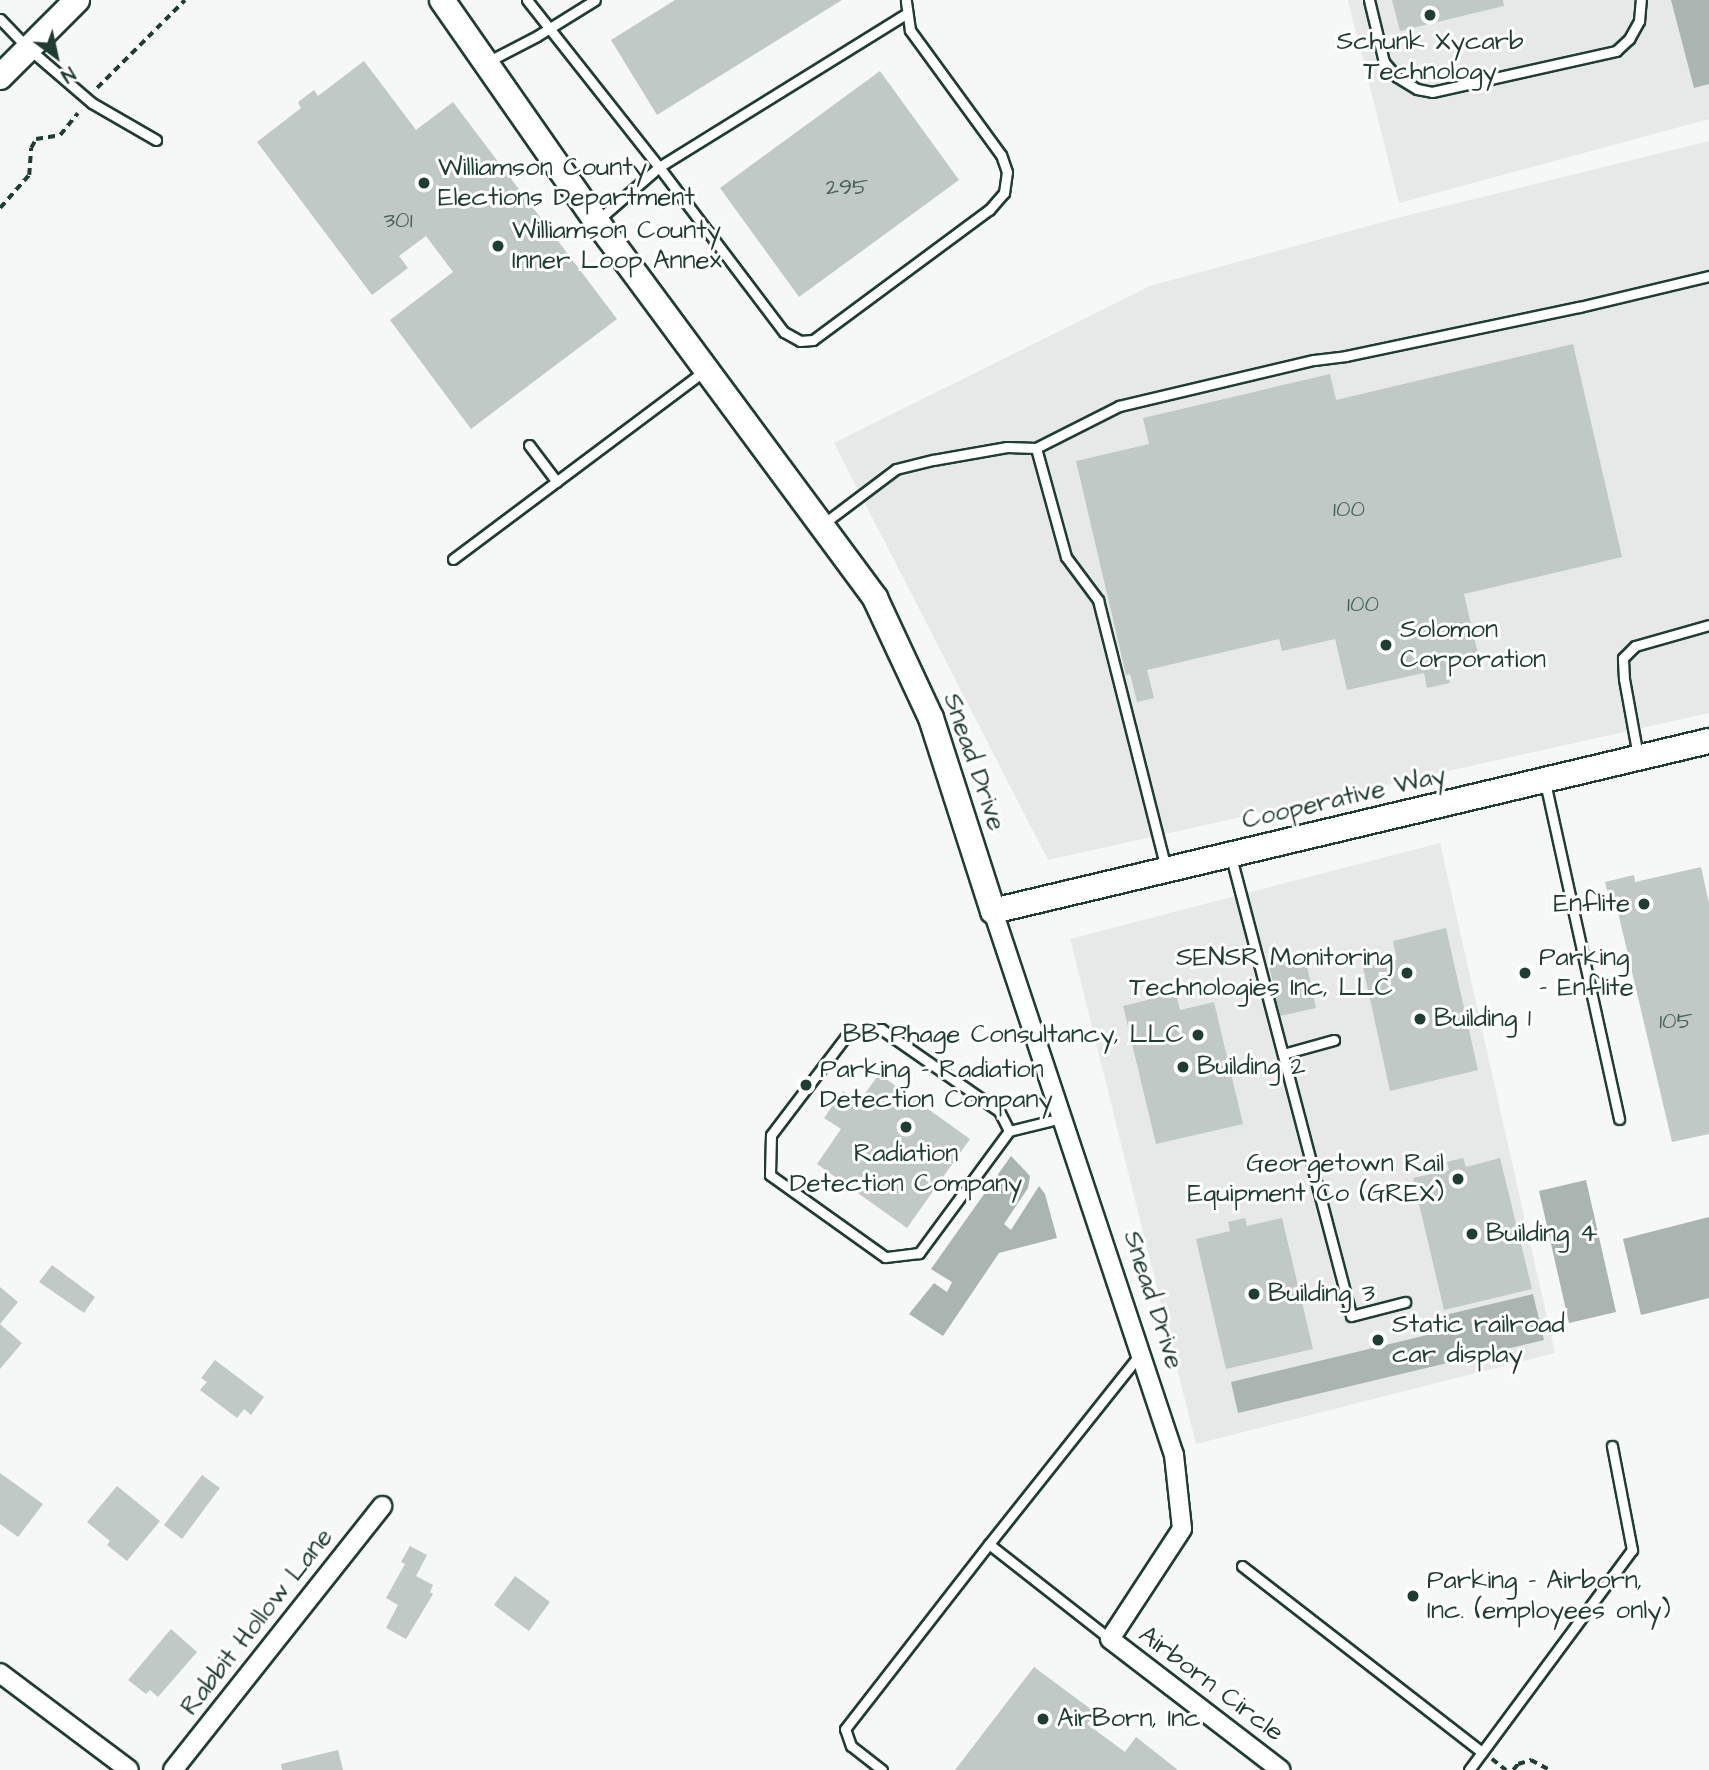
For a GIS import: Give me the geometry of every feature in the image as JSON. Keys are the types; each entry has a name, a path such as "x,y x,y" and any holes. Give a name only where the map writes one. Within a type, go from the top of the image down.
{"street":[{"path":"0,77 77,0"},
{"name":"Snead Drive","path":"442,0 597,222 823,524 875,598 931,718 1174,1455 1182,1529 1110,1639"},
{"name":"Cooperative Way","path":"993,911 1709,741"},
{"name":"Rabbit Hollow Lane","path":"173,1770 382,1506"},
{"name":"Airborn Circle","path":"1110,1639 1281,1770"},
{"path":"0,1673 128,1770"}],"lane":[{"path":"527,0 659,167 784,332 800,341 813,340 989,211 1004,193 1007,172 1001,155 910,30 906,0"},
{"path":"485,64 550,29 595,0"},
{"path":"1369,0 1384,62 1397,77 1417,89 1432,92 1616,51 1629,39 1639,21 1641,0"},
{"path":"597,222 659,167 906,13"},
{"path":"0,19 28,48 92,103 156,140"},
{"path":"823,524 897,469 1007,447 1036,448 1119,406 1314,360 1346,356 1553,312 1709,276"},
{"path":"453,558 707,369"},
{"path":"529,445 557,482"},
{"path":"1036,448 1066,557 1098,600 1166,871"},
{"path":"1639,758 1624,679 1623,658 1634,646 1709,625"},
{"path":"1545,781 1619,1119"},
{"path":"1231,856 1351,1316 1405,1302"},
{"path":"1009,1131 999,1111 881,1029 847,1035 771,1135 770,1175 885,1257 919,1253 1009,1131 1062,1118"},
{"path":"1283,1054 1334,1040"},
{"path":"882,1770 851,1746 845,1729 1140,1354"},
{"path":"1469,1770 1632,1550 1612,1446"},
{"path":"989,1544 1110,1639"},
{"path":"1242,1566 1482,1752"}],"path":[{"path":"93,92 186,0"},
{"path":"0,208 29,175 31,148 36,139 60,135 78,113"},
{"path":"1513,1770 1518,1764 1531,1760 1550,1770"}],"shaded area":[{"path":"1348,0 1709,0 1709,119 1399,203"},
{"path":"1671,0 1709,0 1709,84 1694,88"},
{"path":"1709,141 1709,713 1048,860 834,443 1150,286 1401,217"},
{"path":"1440,843 1555,1353 1196,1444 1070,939"},
{"path":"1011,1156 1030,1176 1028,1188 1004,1224 1011,1230 1039,1186 1045,1194 1057,1238 999,1253 943,1336 909,1314 934,1283 947,1292 952,1282 931,1269"},
{"path":"1586,1180 1616,1312 1569,1323 1539,1191"},
{"path":"1709,1217 1709,1298 1641,1315 1623,1239"},
{"path":"1533,1294 1544,1340 1238,1413 1231,1382 1448,1330 1445,1315"}],"building":[{"path":"675,0 842,0 657,115 611,40"},
{"name":"Schunk Xycarb Technology","path":"1392,0 1503,0 1504,6 1400,31"},
{"name":"Williamson County Inner Loop Annex","path":"364,61 416,130 453,102 617,319 471,429 390,320 453,272 426,236 399,256 408,268 372,295 257,142 301,108 298,102 314,90 318,96"},
{"path":"880,71 959,180 799,297 720,188"},
{"path":"1573,344 1622,557 1464,594 1479,658 1446,666 1450,683 1427,688 1424,673 1347,690 1335,639 1282,651 1279,639 1147,670 1154,698 1137,702 1130,674 1126,675 1076,461 1149,444 1143,418 1330,374 1336,400"},
{"path":"1701,867 1709,903 1709,1134 1672,1142 1617,908 1612,909 1605,882 1634,875 1635,882"},
{"name":"Building 1","path":"1446,928 1478,1070 1390,1091 1363,967 1397,960 1393,941"},
{"path":"1305,957 1316,1008 1280,1016 1269,965"},
{"name":"Building 2","path":"1176,993 1180,1010 1214,1002 1243,1124 1156,1144 1123,1006"},
{"path":"879,1074 970,1139 907,1228 817,1164 841,1129 824,1118 843,1091 859,1102"},
{"name":"Building 4","path":"1463,1158 1466,1167 1500,1158 1532,1289 1444,1310 1413,1178 1449,1170 1447,1162"},
{"name":"Building 3","path":"1245,1218 1247,1226 1282,1218 1313,1349 1226,1369 1196,1239 1230,1231 1228,1222"},
{"path":"52,1265 95,1297 84,1313 39,1282"},
{"path":"0,1287 18,1302 0,1324"},
{"path":"0,1324 22,1343 0,1369"},
{"path":"215,1360 264,1397 251,1415 244,1409 237,1418 200,1390 207,1382 201,1378"},
{"path":"0,1473 43,1504 18,1537 0,1524"},
{"path":"202,1475 220,1488 182,1539 164,1525"},
{"path":"117,1486 160,1521 127,1561 107,1545 110,1541 87,1522"},
{"path":"410,1546 427,1555 416,1576 433,1585 430,1592 433,1594 406,1639 386,1628 398,1605 386,1598 405,1564 401,1562"},
{"path":"515,1576 550,1602 529,1631 494,1605"},
{"path":"171,1629 197,1652 158,1697 150,1690 146,1694 128,1680"},
{"name":"AirBorn, Inc","path":"1034,1667 1096,1713 1087,1724 1125,1752 1136,1737 1178,1770 955,1770"},
{"path":"338,1750 343,1770 282,1770 281,1764"}],"place":[{"name":"Schunk Xycarb Technology","path":"1430,15"},
{"name":"Williamson County Elections Department","path":"424,183"},
{"name":"Williamson County Inner Loop Annex","path":"498,246"},
{"name":"Solomon Corporation","path":"1386,645"},
{"name":"Enflite","path":"1644,904"},
{"name":"SENSR Monitoring Technologies Inc, LLC","path":"1407,973"},
{"name":"Parking - Enflite","path":"1525,973"},
{"name":"Building 1","path":"1420,1019"},
{"name":"BB Phage Consultancy, LLC","path":"1198,1035"},
{"name":"Building 2","path":"1183,1067"},
{"name":"Parking - Radiation Detection Company","path":"806,1085"},
{"name":"Radiation Detection Company","path":"906,1127"},
{"name":"Georgetown Rail Equipment Co (GREX)","path":"1458,1179"},
{"name":"Building 4","path":"1472,1234"},
{"name":"Building 3","path":"1254,1294"},
{"name":"Static railroad car display","path":"1378,1340"},
{"name":"Parking - Airborn, Inc. (employees only)","path":"1413,1596"},
{"name":"AirBorn, Inc","path":"1043,1719"}]}
